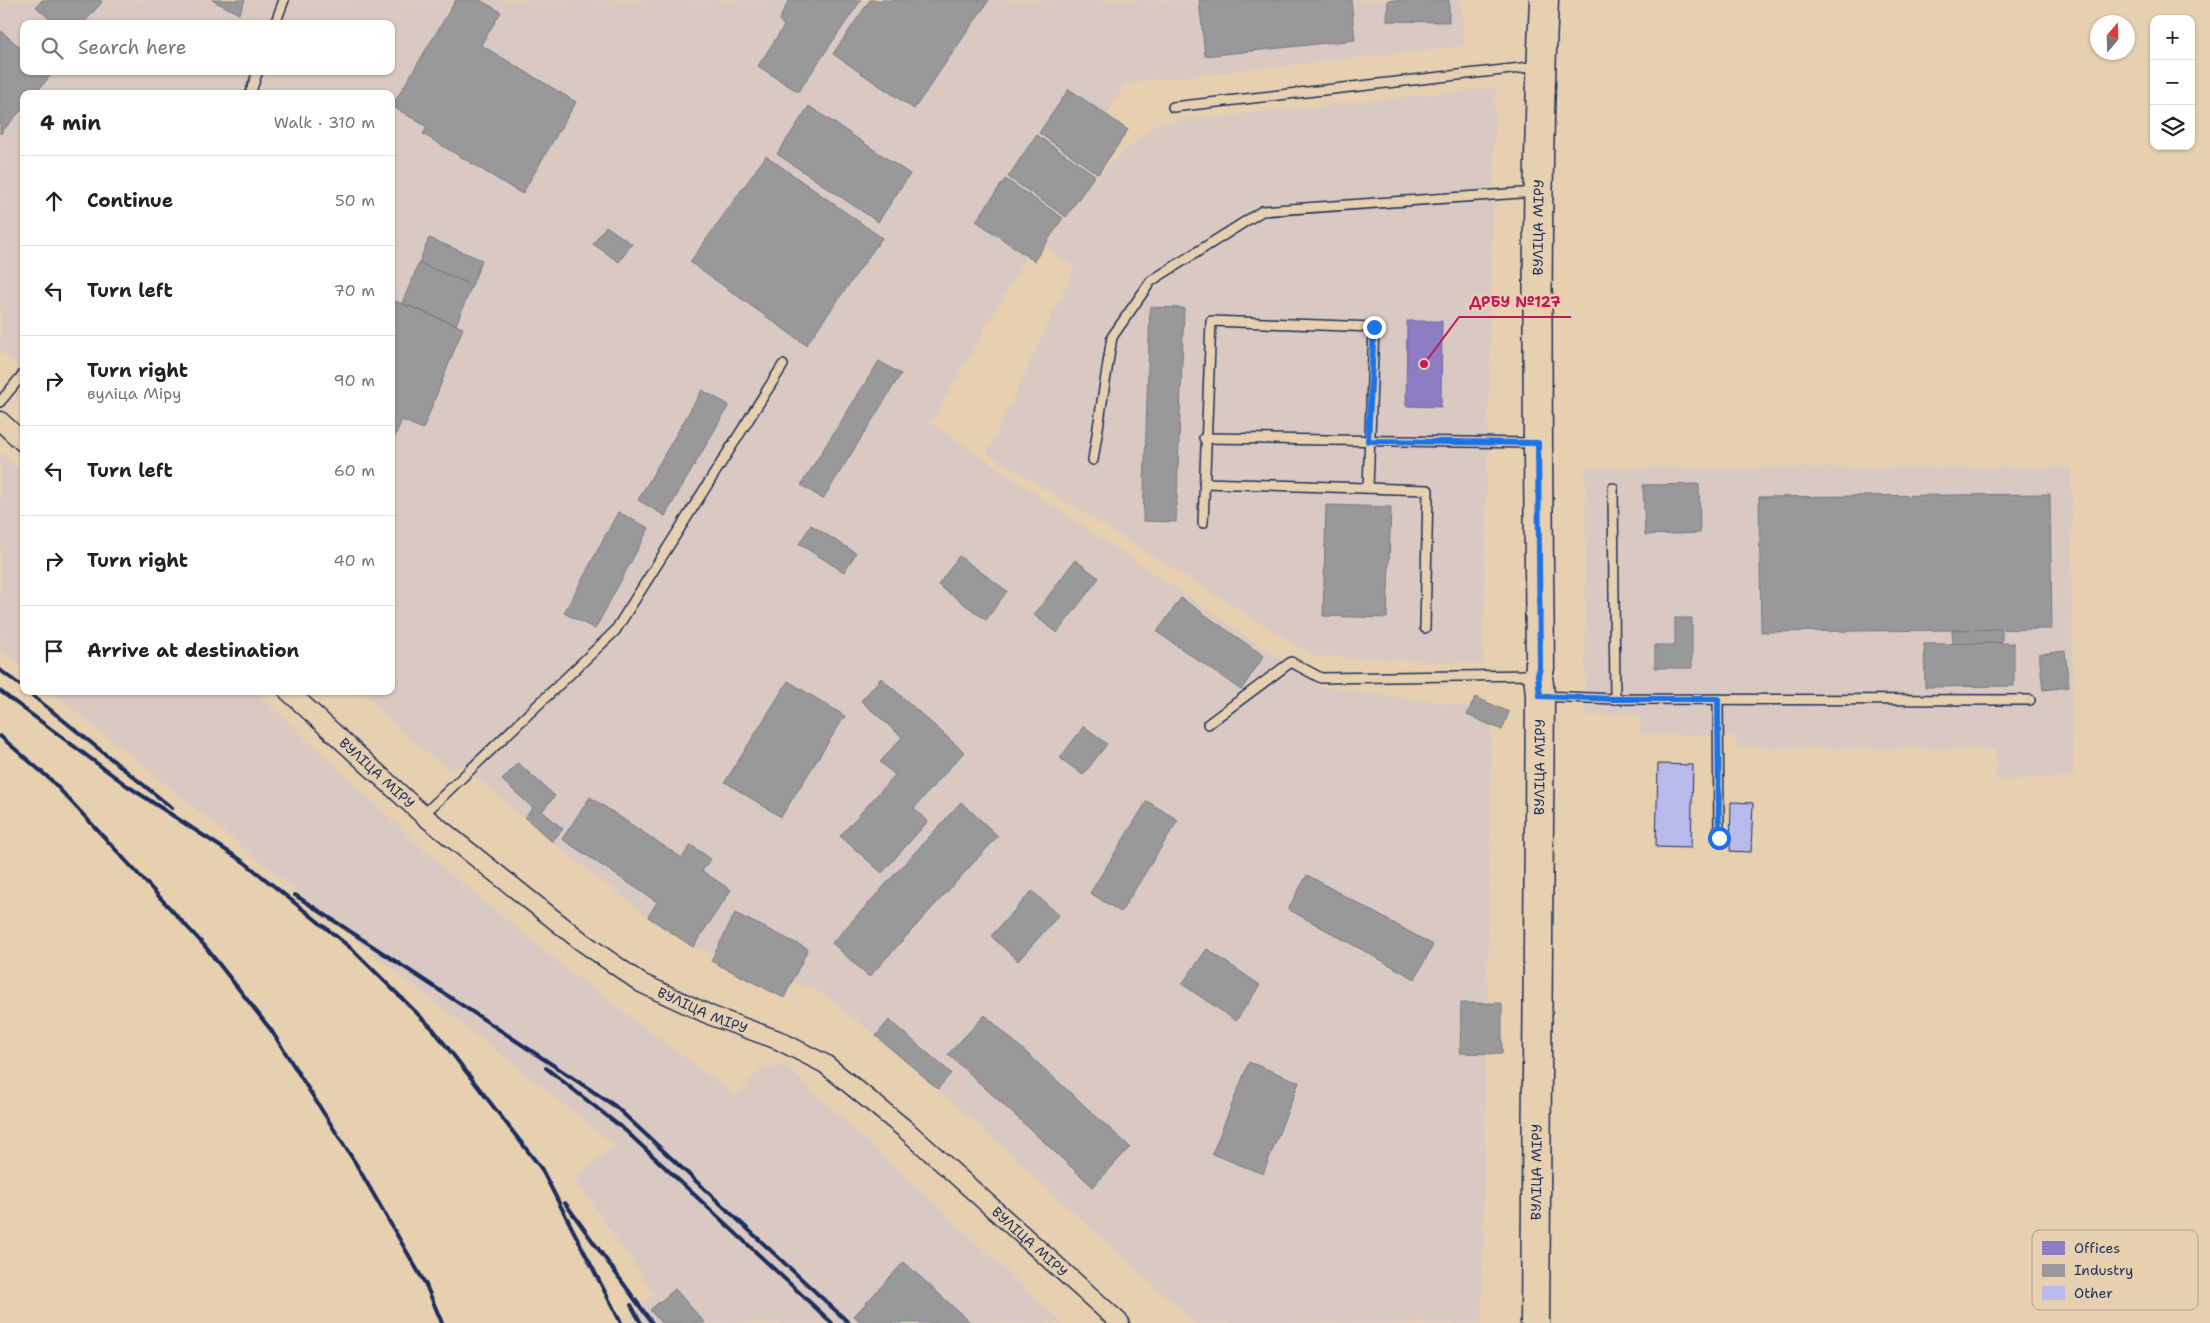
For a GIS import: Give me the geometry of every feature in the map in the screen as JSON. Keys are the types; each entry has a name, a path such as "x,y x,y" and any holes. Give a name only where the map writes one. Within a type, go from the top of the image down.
{"main road":[{"name":"ВУЛІЦА МІРУ","path":"1536,1323 1540,668 1538,443 1544,0"}],"street":[{"path":"0,421 20,439"},
{"name":"ВУЛІЦА МІРУ","path":"292,695 423,815 581,941 641,983 712,1016 778,1040 825,1064 905,1129 1120,1323"}],"lane":[{"path":"276,20 284,0"},
{"path":"1173,107 1542,66"},
{"path":"251,90 257,75"},
{"path":"1094,460 1112,337 1151,281 1262,211 1540,192"},
{"path":"1202,524 1210,321 1374,327 1368,441 1368,487"},
{"path":"423,815 615,631 783,365"},
{"path":"0,402 20,378"},
{"path":"1204,438 1538,443"},
{"path":"1204,483 1428,490 1425,628"},
{"path":"1613,488 1614,699"},
{"path":"1208,724 1291,662 1321,678 1539,685 1614,699 2030,700"},
{"path":"1718,699 1719,838"}],"shaded area":[{"path":"0,0 1462,0 1464,46 1126,83 931,423 1320,686 1492,710 1482,1323 1195,1323 938,1089 951,1073 890,1020 876,1036 820,992 693,947 648,917 552,842 461,765 450,772 401,732 367,695 395,695 395,90 20,90 20,368 0,351"},
{"path":"1496,87 1483,664 1313,656 987,453 1074,268 1044,246 1098,174 1157,123"},
{"path":"0,452 20,470 20,666 0,650"},
{"path":"2072,467 2073,777 1996,780 1995,750 1737,747 1736,736 1640,734 1640,715 1585,715 1585,468"},
{"path":"56,695 259,695 438,863 574,975 736,1095 763,1067 786,1066 1063,1323 635,1323 631,1313 654,1294 574,1178 615,1145 375,955"}],"building: Offices":[{"path":"1407,321 1442,321 1441,407 1406,406"}],"building: Industry":[{"path":"42,0 99,0 102,2 86,20 51,20 36,7"},
{"path":"212,0 245,0 239,14"},
{"path":"456,0 480,0 501,12 481,45 576,102 522,194 423,134 427,127 395,108 395,101"},
{"path":"789,0 861,0 798,92 758,66 784,26 779,20"},
{"path":"870,0 989,0 914,109 833,54"},
{"path":"1199,0 1351,0 1355,40 1205,56"},
{"path":"1388,0 1449,0 1449,22 1387,21"},
{"path":"0,30 20,48 20,75 51,75 38,90 20,90 20,112 0,134"},
{"path":"1069,89 1128,130 1098,174 1039,133"},
{"path":"809,106 910,174 878,222 777,154"},
{"path":"1036,135 1095,175 1066,217 1008,177"},
{"path":"766,156 882,238 806,345 690,262"},
{"path":"1005,179 1063,218 1034,261 976,221"},
{"path":"606,226 632,244 619,262 593,244"},
{"path":"429,238 482,260 472,285 419,263"},
{"path":"419,263 472,285 456,325 402,303"},
{"path":"395,301 463,328 423,429 402,420 395,436"},
{"path":"1150,307 1184,308 1176,522 1143,521"},
{"path":"879,361 901,374 823,499 801,485"},
{"path":"702,390 729,405 665,516 638,500"},
{"path":"1699,484 1700,533 1645,535 1643,485"},
{"path":"2050,494 2052,629 1761,632 1759,497"},
{"path":"1326,505 1391,507 1387,618 1323,616"},
{"path":"618,512 649,528 595,629 564,613"},
{"path":"811,525 856,553 844,572 799,544"},
{"path":"959,556 1007,591 986,620 938,585"},
{"path":"1075,560 1099,578 1057,633 1034,615"},
{"path":"1181,598 1264,656 1241,690 1157,632"},
{"path":"1675,618 1692,618 1692,668 1655,668 1655,645 1675,645"},
{"path":"2002,629 2002,643 1953,644 1952,630"},
{"path":"2014,643 2014,686 1925,687 1924,644"},
{"path":"2065,651 2069,687 2043,690 2039,654"},
{"path":"881,678 964,752 914,808 928,821 882,873 840,836 895,775 880,762 902,737 861,701"},
{"path":"788,681 845,716 781,817 725,782"},
{"path":"1475,697 1509,712 1502,730 1467,715"},
{"path":"1084,726 1107,744 1083,775 1060,758"},
{"path":"518,763 555,796 542,811 563,829 552,842 525,817 533,808 502,780"},
{"path":"590,797 682,858 691,845 711,859 702,871 731,890 693,947 648,917 657,902 562,839"},
{"path":"1147,801 1178,820 1121,912 1090,893"},
{"path":"961,802 998,836 869,977 832,943"},
{"path":"1307,875 1433,945 1415,979 1288,909"},
{"path":"1032,891 1059,915 1018,961 991,936"},
{"path":"735,913 808,949 784,998 711,961"},
{"path":"1207,949 1260,985 1236,1021 1182,984"},
{"path":"1461,1003 1502,1003 1502,1054 1460,1053"},
{"path":"985,1015 1130,1147 1093,1187 948,1054"},
{"path":"889,1020 951,1073 938,1089 876,1036"},
{"path":"1249,1062 1299,1082 1263,1174 1212,1154"},
{"path":"904,1262 971,1323 862,1323 854,1316"},
{"path":"675,1289 705,1323 661,1323 650,1310"}],"building: Other":[{"path":"1658,764 1693,765 1691,848 1656,847"},
{"path":"1731,802 1753,803 1751,852 1730,851"}],"railway":[{"path":"0,670 20,685"},
{"path":"0,691 126,785 244,862 352,949 433,1029 541,1168 621,1323"},
{"path":"32,695 172,808"},
{"path":"0,736 51,780 204,945 271,1030 356,1164 426,1285 442,1323"},
{"path":"295,895 615,1106 849,1323"},
{"path":"546,1068 626,1131 832,1323"},
{"path":"565,1203 652,1323"},
{"path":"631,1305 641,1323"}],"place":[{"name":"ДРБУ №127","path":"1424,364"}],"route":[{"path":"1374,327 1368,441 1538,443 1540,668 1538,675 1540,696 1614,699 1718,699 1719,838"}]}
